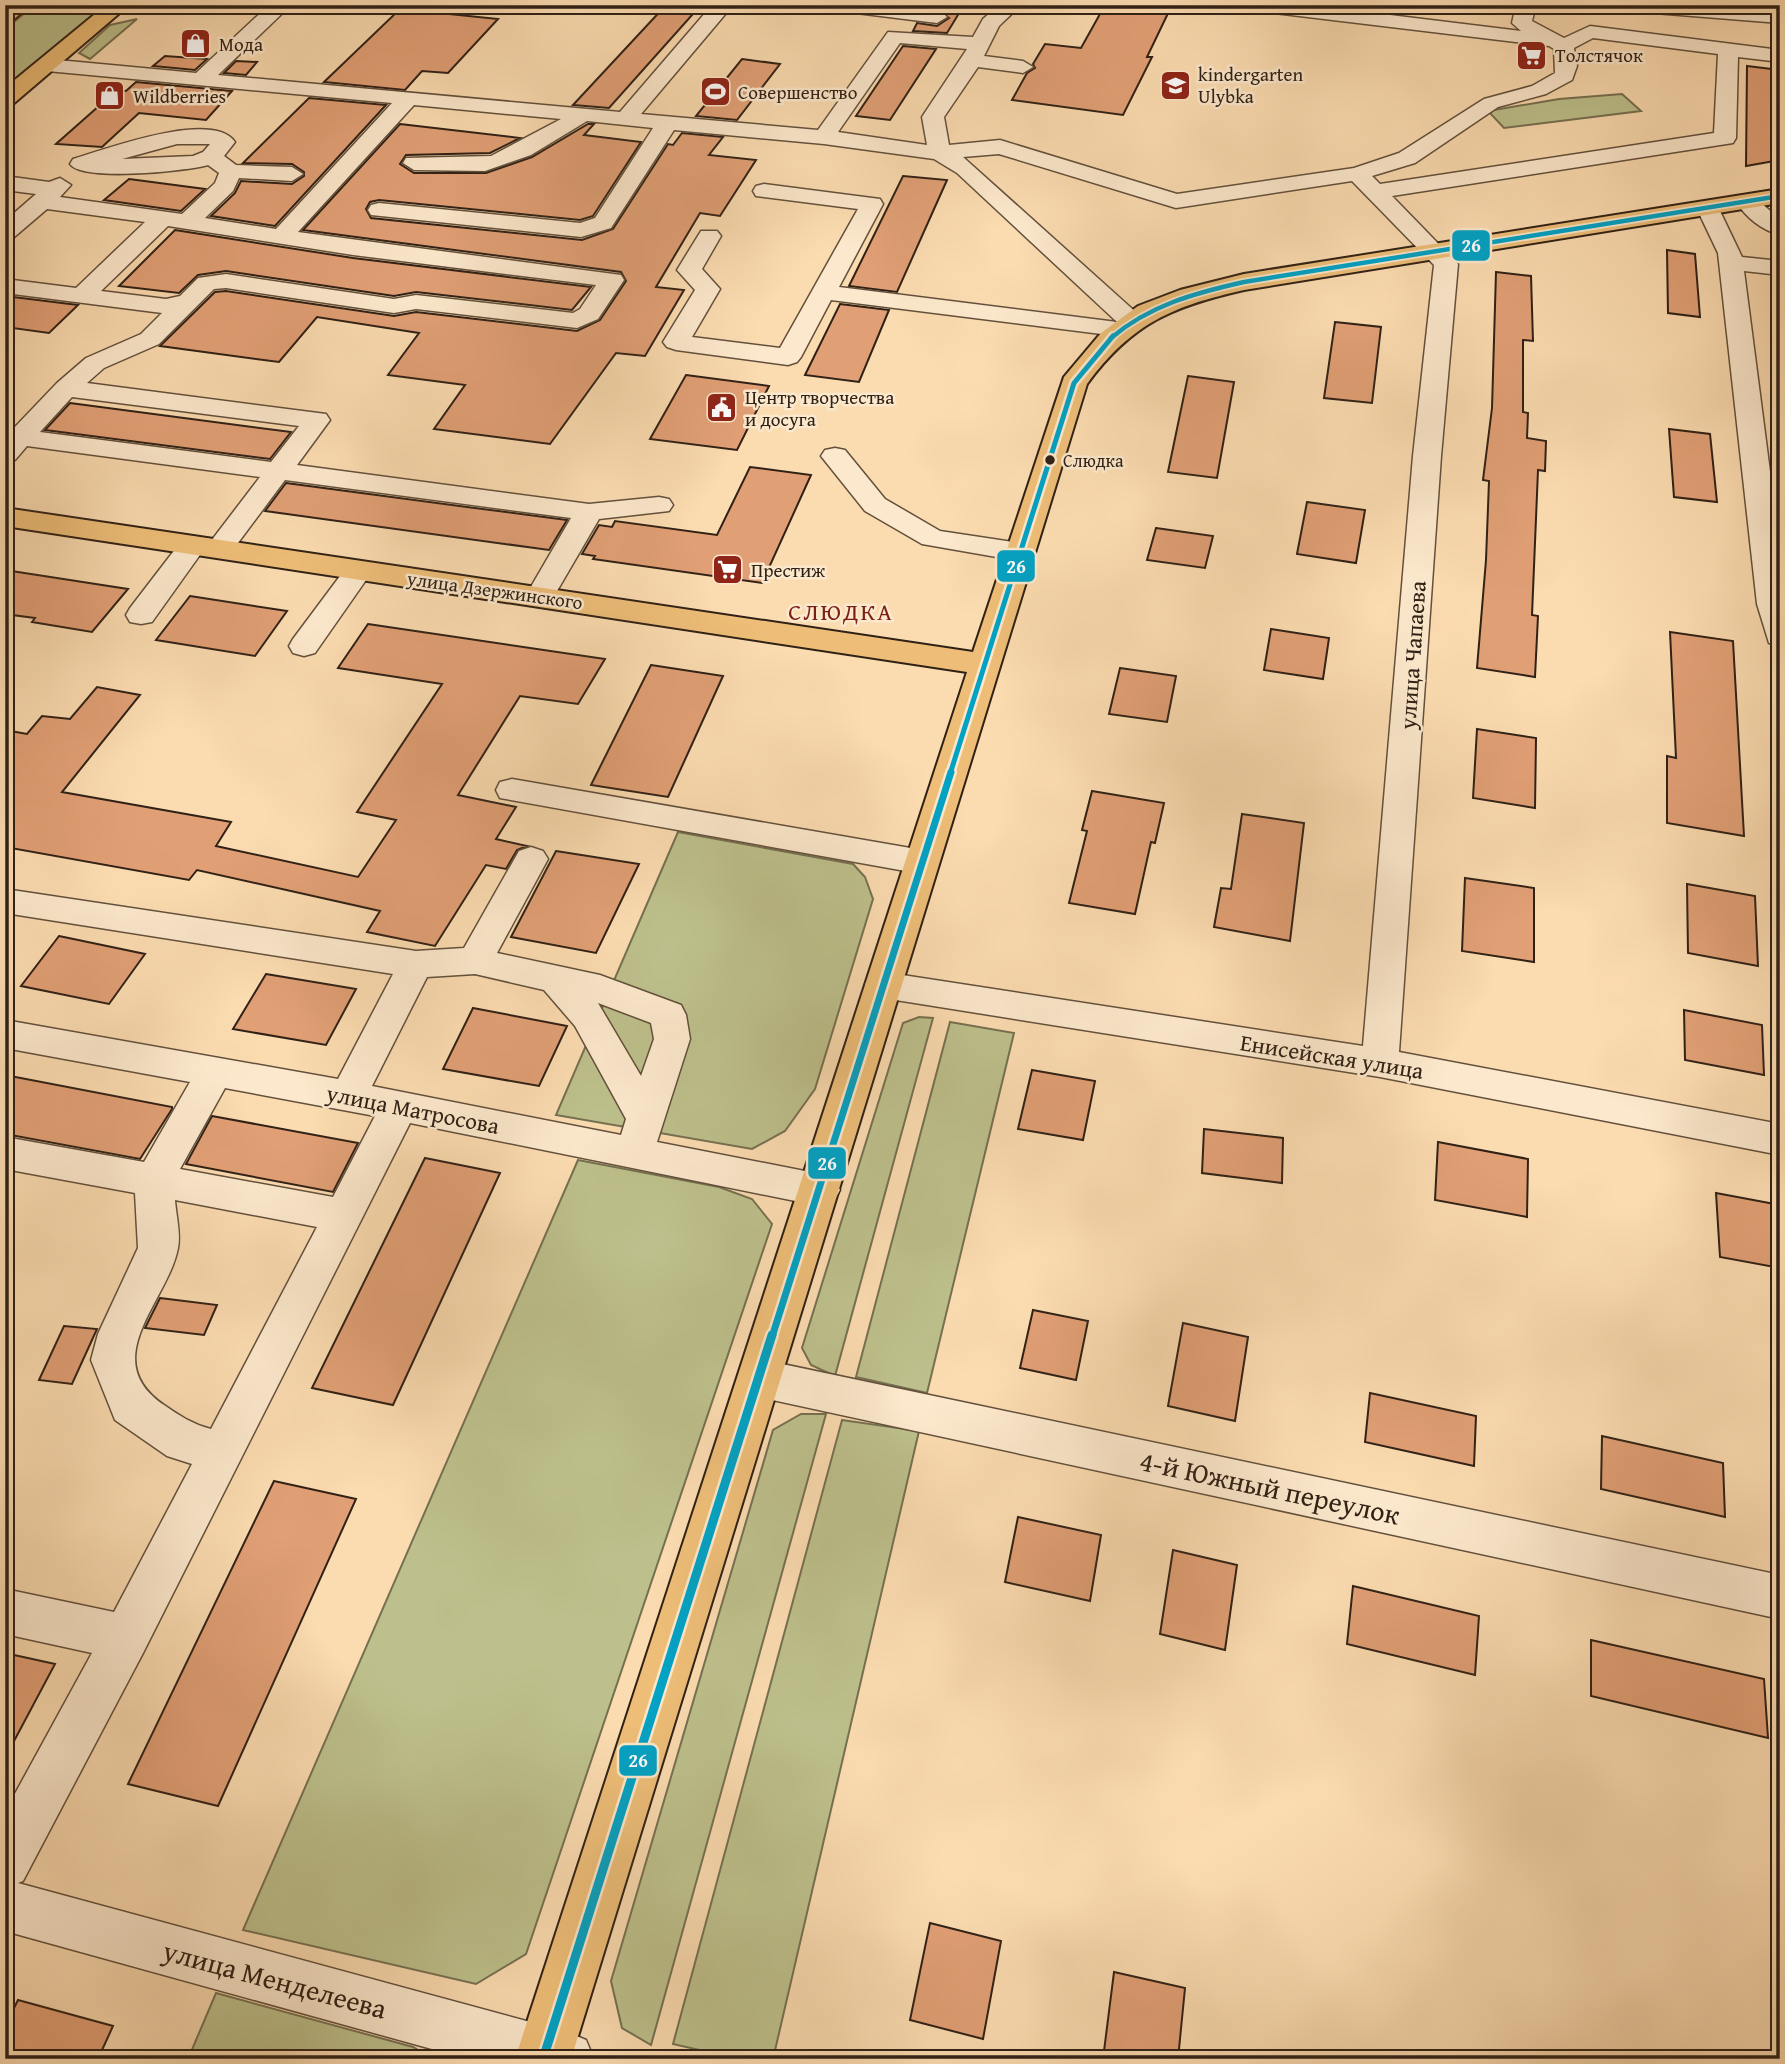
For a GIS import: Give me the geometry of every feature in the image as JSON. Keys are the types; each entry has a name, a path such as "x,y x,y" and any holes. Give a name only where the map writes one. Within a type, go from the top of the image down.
{"main road":[{"path":"5,17 20,5"},
{"path":"5,99 119,5"},
{"path":"552,2057 759,1378 1074,383 1096,351 1123,325 1165,303 1217,288 1780,196"},
{"name":"улица Дзержинского","path":"5,517 984,664"}],"street":[{"path":"200,80 281,5"},
{"path":"625,119 723,5"},
{"path":"840,5 990,23"},
{"path":"1011,5 990,23 976,52 933,117 940,153 965,168 1123,325"},
{"path":"1257,5 1557,43 1590,32 1780,56"},
{"path":"47,65 824,138 940,153 1000,147 1175,201 1357,174 1407,158 1490,103 1539,90 1564,76 1567,66 1557,43 1522,23 1526,5"},
{"path":"1629,5 1780,17"},
{"path":"824,138 895,36 976,52 1023,66"},
{"path":"1375,192 1726,138 1728,50"},
{"path":"281,237 409,98"},
{"path":"355,156 448,166 488,164 512,154 583,115"},
{"path":"379,210 580,230 603,223 667,123"},
{"path":"5,233 81,164 176,137 210,137 224,142 211,157 231,172 292,174"},
{"path":"354,247 414,163"},
{"path":"187,222 225,186 231,172"},
{"path":"1357,174 1435,252"},
{"path":"5,183 48,195 187,222 354,247 612,280 589,314 577,321 416,302 394,306 226,281 207,283 150,339 95,363 10,442"},
{"path":"709,236 689,270 708,289 676,342 788,357 872,204 764,191"},
{"path":"1747,202 1757,214 1780,228"},
{"path":"1708,209 1730,253 1772,604 1780,636"},
{"path":"82,296 163,218"},
{"name":"улица Чапаева","path":"1380,1063 1427,456 1446,264 1435,252"},
{"path":"1731,262 1780,268"},
{"path":"5,286 166,306 187,302"},
{"path":"823,292 1123,325"},
{"path":"66,388 317,420 280,469 141,615"},
{"path":"10,442 280,469 589,512 659,505"},
{"path":"835,456 875,505 932,538 1019,552"},
{"path":"540,597 589,512"},
{"path":"304,646 359,570"},
{"path":"512,790 922,862"},
{"path":"475,961 531,859"},
{"path":"5,901 416,964 475,961 600,989 668,1015 672,1039 634,1153"},
{"path":"348,1096 416,964"},
{"path":"555,978 601,1036 645,1117"},
{"name":"Енисейская улица","path":"883,985 1380,1063 1780,1139"},
{"name":"улица Матросова","path":"5,1034 348,1096 820,1190"},
{"path":"214,1073 154,1180 158,1248 119,1334 112,1360 130,1406 181,1442 222,1451"},
{"path":"5,1863 126,1637 400,1106"},
{"path":"5,1153 344,1216"},
{"name":"4-й Южный переулок","path":"759,1378 1780,1597"},
{"path":"5,1611 126,1637"},
{"name":"улица Менделеева","path":"5,1905 552,2057"}],"green space":[{"path":"35,5 106,5 5,88 5,29"},
{"path":"137,19 90,59 79,53 110,25"},
{"path":"1622,94 1641,111 1504,128 1488,111 1559,99"},
{"path":"678,832 853,864 865,877 873,899 815,1089 785,1131 752,1149 556,1115"},
{"path":"919,1017 933,1018 835,1376 811,1365 802,1348 903,1023"},
{"path":"950,1022 1014,1033 927,1393 856,1377"},
{"path":"578,1160 719,1187 752,1199 772,1224 526,1954 476,1984 243,1930"},
{"path":"801,1414 826,1414 651,2045 622,2028 611,1981 773,1430"},
{"path":"842,1420 919,1431 773,2059 739,2059 673,2044"},
{"path":"216,1993 413,2047 433,2059 188,2059"}],"building":[{"path":"666,5 701,5 609,108 573,105"},
{"path":"929,5 964,5 947,33 913,31 917,23 937,26 949,18"},
{"path":"1105,5 1172,5 1147,57 1152,57 1123,115 1012,100 1027,73 1035,68 1033,64 1045,44 1081,48"},
{"path":"400,9 498,19 448,73 422,71 405,90 324,82"},
{"path":"903,46 936,49 890,120 856,116"},
{"path":"165,56 207,59 195,70 153,66"},
{"path":"742,59 780,64 737,120 696,116"},
{"path":"236,61 257,62 246,75 224,73"},
{"path":"1747,66 1780,70 1780,160 1746,166"},
{"path":"136,82 232,91 206,120 139,113 102,147 56,144 117,90 126,91"},
{"path":"309,98 386,105 275,226 211,216 235,193 241,181 292,184 304,176 304,172 292,164 243,163"},
{"path":"400,124 520,138 490,153 406,155 400,164 414,173 486,173 532,157 588,124 594,124 584,135 641,142 593,216 580,220 379,200 370,202 366,209 371,218 582,240 613,229 668,144 673,145 682,133 723,137 709,155 756,160 720,216 700,213 656,287 684,290 645,356 616,353 550,444 434,429 465,385 388,375 419,333 317,317 279,362 160,346 215,292 226,291 394,316 416,312 577,331 600,320 626,281 621,272 303,230"},
{"path":"903,176 947,180 897,292 849,286"},
{"path":"129,179 205,189 181,211 104,200"},
{"path":"175,230 353,258 591,287 572,310 416,292 394,296 226,271 198,275 179,293 119,286"},
{"path":"1667,250 1695,254 1700,317 1668,313"},
{"path":"1496,272 1531,276 1533,341 1523,340 1523,412 1528,413 1527,438 1546,441 1545,471 1538,470 1532,615 1538,616 1535,677 1477,668 1486,560 1489,481 1483,480 1492,408"},
{"path":"5,296 78,305 49,333 5,327"},
{"path":"840,304 889,310 859,382 805,375"},
{"path":"1335,322 1381,327 1372,403 1324,398"},
{"name":"Центр творчества и досуга","path":"686,375 769,386 737,450 650,439"},
{"path":"1188,376 1234,382 1217,478 1168,472"},
{"path":"70,403 291,432 270,459 45,430"},
{"path":"1669,429 1710,434 1717,502 1674,497"},
{"path":"750,467 811,475 762,583 593,559 595,556 582,554 599,525 612,527 615,521 717,535"},
{"path":"286,483 567,520 549,550 265,511"},
{"path":"1307,502 1365,510 1356,563 1297,554"},
{"path":"1156,528 1213,536 1205,568 1147,560"},
{"path":"5,570 128,589 92,632 32,622 35,618 5,614"},
{"path":"190,596 287,611 255,656 156,640"},
{"path":"368,624 605,659 578,704 520,696 458,795 516,807 496,839 527,846 517,850 506,869 486,865 435,946 367,932 380,911 197,870 189,880 5,847 5,730 27,734 42,716 70,719 97,687 140,695 62,792 231,822 216,846 358,877 396,820 357,812 442,684 338,668"},
{"path":"1271,629 1329,638 1323,679 1264,670"},
{"path":"1670,632 1733,641 1744,836 1667,823 1667,756 1676,758"},
{"path":"651,665 723,676 668,797 591,785"},
{"path":"1120,668 1176,676 1167,722 1109,714"},
{"path":"1477,729 1536,738 1535,808 1473,798"},
{"path":"1092,791 1164,803 1155,843 1151,842 1135,914 1069,903 1087,831 1082,830"},
{"path":"1242,814 1304,823 1290,941 1214,927 1221,888 1231,889"},
{"path":"556,851 639,864 596,953 511,937"},
{"path":"1465,878 1534,888 1534,962 1462,951"},
{"path":"1687,884 1755,896 1758,966 1688,953"},
{"path":"59,936 145,954 109,1004 21,986"},
{"path":"266,974 356,989 326,1045 233,1029"},
{"path":"473,1008 567,1026 539,1086 443,1069"},
{"path":"1684,1010 1762,1025 1764,1075 1685,1060"},
{"path":"1032,1070 1095,1081 1083,1140 1018,1129"},
{"path":"5,1075 172,1109 140,1159 5,1134"},
{"path":"212,1116 358,1143 333,1192 186,1164"},
{"path":"1204,1129 1283,1138 1282,1183 1202,1173"},
{"path":"1438,1142 1528,1159 1527,1217 1435,1200"},
{"path":"425,1158 500,1173 393,1405 312,1388"},
{"path":"1716,1193 1780,1205 1780,1268 1720,1257"},
{"path":"160,1298 217,1305 204,1335 145,1328"},
{"path":"1033,1310 1088,1321 1076,1380 1020,1368"},
{"path":"1183,1323 1248,1337 1235,1421 1168,1406"},
{"path":"64,1326 97,1329 72,1384 39,1380"},
{"path":"1370,1393 1476,1416 1474,1466 1365,1442"},
{"path":"1602,1436 1723,1463 1725,1517 1601,1489"},
{"path":"274,1481 356,1499 218,1806 128,1784"},
{"path":"1018,1517 1101,1535 1090,1601 1005,1582"},
{"path":"1173,1550 1237,1565 1225,1650 1160,1634"},
{"path":"1353,1586 1479,1616 1475,1675 1347,1644"},
{"path":"1591,1640 1764,1679 1768,1738 1591,1696"},
{"path":"5,1653 55,1664 5,1758"},
{"path":"930,1923 1001,1941 983,2039 910,2020"},
{"path":"1114,1972 1185,1988 1178,2059 1103,2059"},
{"path":"18,2000 113,2026 98,2059 5,2059 5,2026"}],"transit line":[{"name":"26","path":"543,2059 1074,383 1092,358 1128,324 1147,312 1189,295 1244,282 1780,196"}],"place":[{"name":"Мода","path":"196,44"},
{"name":"Толстячок","path":"1532,55"},
{"name":"kindergarten Ulybka","path":"1175,85"},
{"name":"Совершенство","path":"715,92"},
{"name":"Wildberries","path":"110,96"},
{"name":"Центр творчества и досуга","path":"722,408"},
{"name":"Слюдка","path":"1050,460"},
{"name":"Престиж","path":"728,570"}],"district":[{"name":"СЛЮДКА","path":"841,611"}]}
